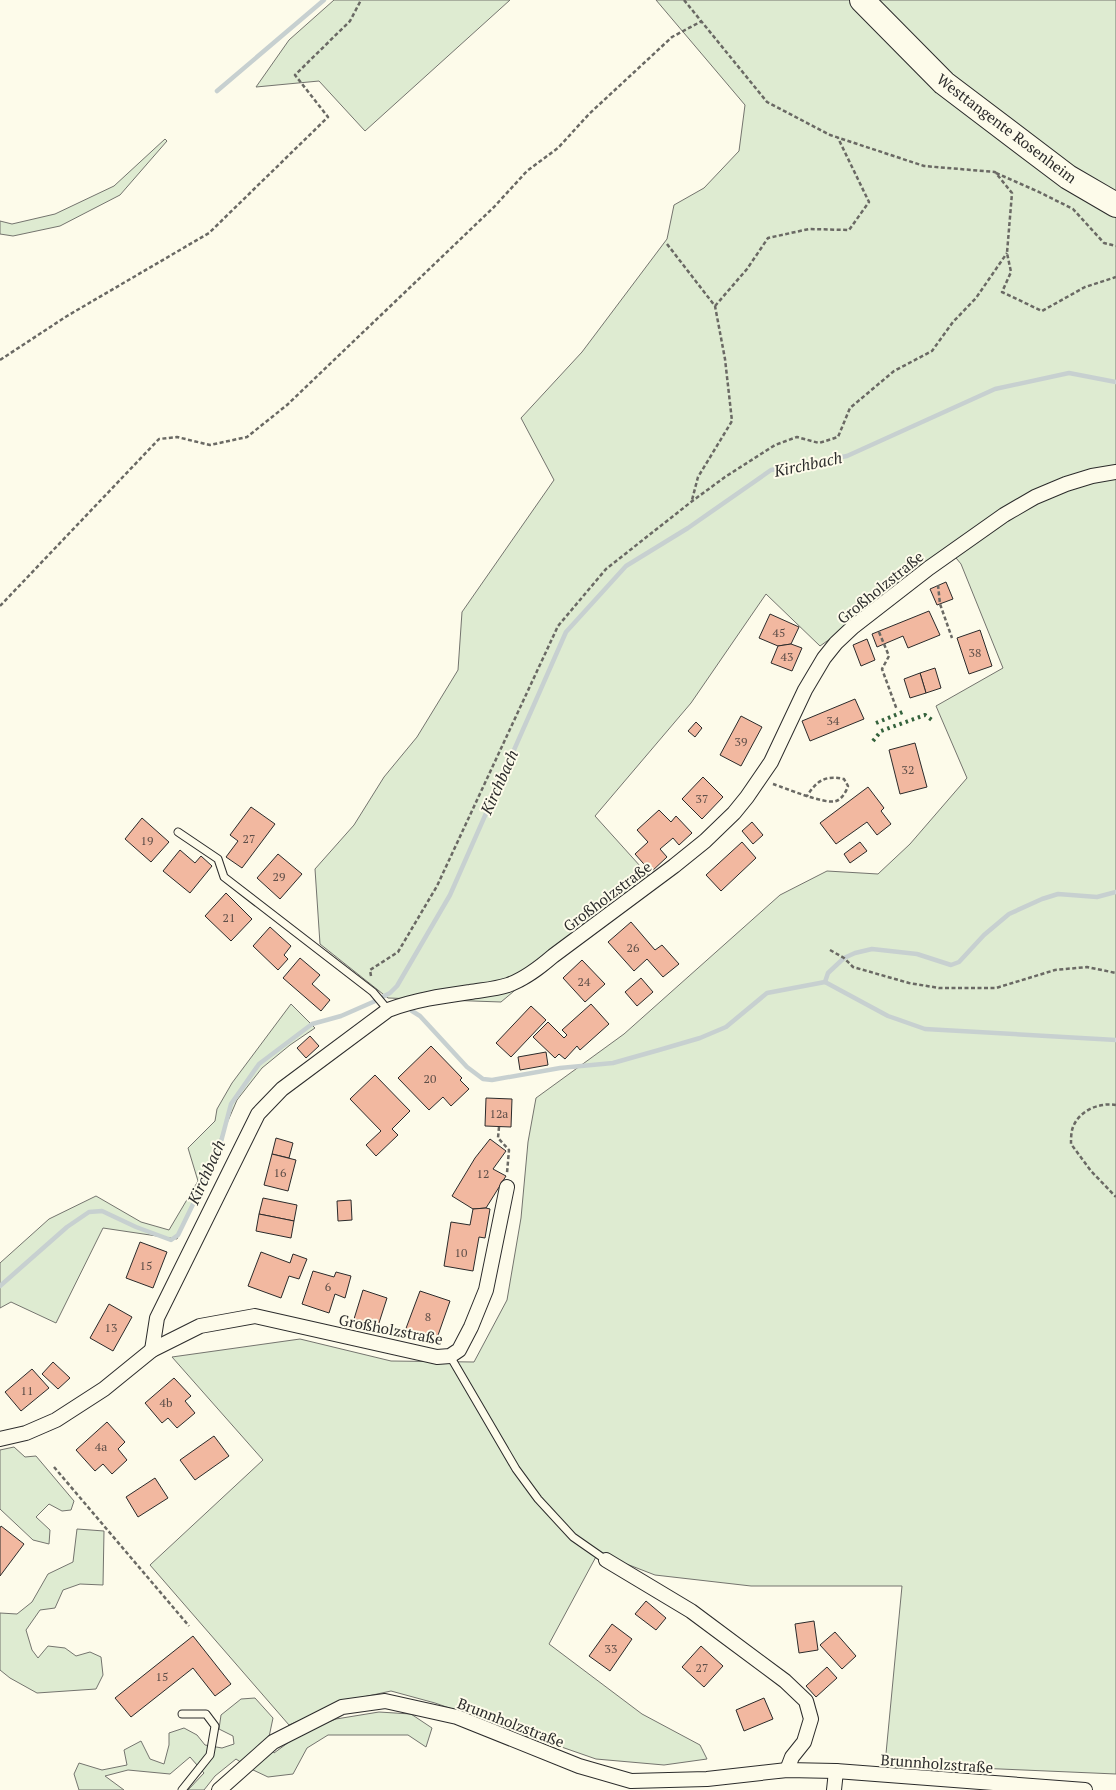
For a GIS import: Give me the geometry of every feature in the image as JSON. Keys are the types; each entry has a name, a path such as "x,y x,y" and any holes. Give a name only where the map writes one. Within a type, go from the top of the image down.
{"highway":[{"name":"Westtangente Rosenheim","path":"862,0 944,83 1068,177 1116,205"}],"street":[{"name":"Großholzstraße","path":"152,1350 157,1318 258,1114 282,1089 388,1010 434,997 506,986 523,979 705,841 734,813 771,762 805,690 824,658 853,627 929,568 1004,515 1035,497 1066,484 1092,476 1116,472"},
{"name":"Großholzstraße","path":"0,1439 26,1433 56,1420 104,1389 152,1350 200,1326 255,1316 437,1358 450,1356 459,1350 471,1327 486,1290 507,1187"},
{"path":"606,1560 691,1611 786,1681 806,1701 811,1719 804,1742 792,1758 787,1770"},
{"name":"Brunnholzstraße","path":"219,1790 273,1742 342,1707 385,1701 457,1717 579,1766 631,1781 707,1779 787,1770 836,1772 1028,1788 1085,1790"},
{"path":"834,1790 836,1772"}],"lane":[{"path":"178,832 218,859 224,877 373,992 388,1010"},
{"path":"450,1356 516,1469 538,1499 573,1537 606,1560"},
{"path":"182,1714 206,1714 215,1726 210,1755 182,1790"}],"path":[{"path":"0,360 67,316 209,233 328,117 296,76 350,21 361,0"},
{"path":"684,0 767,102 830,136 924,166 995,172 1072,209 1104,243 1116,246"},
{"path":"0,606 159,439 177,437 210,445 247,436 287,406 494,206 527,171 558,148 589,114 672,37 702,21"},
{"path":"716,306 747,269 768,238 809,229 849,230 869,202 838,138"},
{"path":"995,172 1012,193 1007,254 1011,272 1002,292 1042,311 1085,287 1116,277"},
{"path":"667,244 716,306 725,360 732,422 698,477 691,502"},
{"path":"373,992 370,970 398,952 437,886 558,626 606,570 691,502 725,477 775,445 797,438 819,443 838,437 850,408 894,370 932,351 953,322 976,298 1007,254"},
{"path":"938,586 940,604 952,638"},
{"path":"878,632 889,656 882,669 897,710"},
{"path":"760,779 807,796 828,802 836,801 846,793 848,786 844,779 834,777 822,778 812,787 807,796"},
{"path":"830,950 844,958 853,967 909,983 939,988 996,988 1055,970 1087,968 1116,973"},
{"path":"1116,1105 1108,1104 1086,1110 1072,1128 1071,1144 1091,1171 1116,1198"},
{"path":"499,1127 498,1138 509,1150 507,1187"},
{"path":"54,1467 189,1626"}],"green space":[{"path":"334,0 510,0 365,131 319,81 256,87 289,40"},
{"path":"656,0 1116,0 1116,1774 885,1764 902,1586 751,1586 655,1575 598,1553 549,1644 642,1714 700,1745 707,1759 664,1765 596,1759 435,1703 391,1691 345,1701 289,1725 150,1565 263,1460 172,1357 300,1339 391,1361 474,1362 507,1300 521,1218 528,1142 536,1098 624,1034 780,895 827,871 878,874 910,844 967,778 936,706 1003,668 961,564 952,553 820,646 766,594 691,703 595,816 650,877 501,1002 388,998 320,944 315,869 354,825 384,777 417,737 458,670 462,612 554,480 521,418 582,352 667,239 674,205 704,188 739,151 745,105"},
{"path":"165,139 167,141 120,195 60,226 13,236 0,234 0,221 12,224 55,214 114,186"},
{"path":"291,1004 315,1028 262,1068 237,1100 177,1239 103,1228 56,1323 11,1302 0,1308 0,1263 49,1219 96,1196 141,1222 169,1230 198,1181 188,1148 215,1121 217,1109 232,1083"},
{"path":"14,1447 25,1457 36,1456 74,1501 71,1510 62,1511 49,1504 36,1517 50,1530 49,1544 33,1540 0,1509 0,1450"},
{"path":"77,1529 104,1531 103,1585 80,1584 63,1590 55,1608 40,1610 26,1630 32,1650 38,1658 48,1646 65,1648 76,1656 90,1652 101,1657 103,1675 96,1689 37,1693 10,1678 0,1670 0,1613 17,1614 32,1602 48,1574 73,1562"},
{"path":"255,1698 273,1718 269,1737 274,1753 304,1731 336,1719 379,1712 411,1714 432,1728 426,1747 408,1735 328,1735 307,1748 293,1774 268,1777 236,1759 215,1776 204,1790 188,1790 204,1773 190,1757 170,1774 128,1770 105,1776 124,1790 79,1790 74,1774 79,1763 102,1770 127,1765 124,1750 141,1741 150,1759 164,1764 169,1745 169,1733 184,1728 197,1735 205,1745 222,1748 234,1744 233,1736 219,1729 221,1715 241,1699"}],"building":[{"path":"946,582 953,599 937,605 930,589"},
{"path":"929,611 940,635 908,648 903,636 877,647 872,634"},
{"path":"770,614 799,627 791,644 778,646 759,638"},
{"path":"980,630 992,666 969,674 957,638"},
{"path":"867,639 875,660 861,666 853,645"},
{"path":"791,644 802,648 792,671 771,663 778,646"},
{"path":"935,668 941,688 926,693 920,673"},
{"path":"920,673 926,693 910,698 904,679"},
{"path":"855,699 864,719 810,741 802,721"},
{"path":"741,716 762,727 741,766 720,755"},
{"path":"696,722 702,728 695,737 688,731"},
{"path":"915,743 927,787 900,794 889,750"},
{"path":"703,777 723,797 702,819 682,799"},
{"path":"868,787 884,808 881,811 891,824 877,835 867,822 836,844 820,823"},
{"path":"251,807 275,824 242,868 226,857 238,841 230,835"},
{"path":"659,810 671,822 676,816 692,833 679,845 673,838 660,849 667,857 651,872 635,854 648,842 637,830"},
{"path":"142,818 169,842 151,862 125,839"},
{"path":"752,822 763,835 753,844 742,831"},
{"path":"742,842 756,858 721,891 706,875"},
{"path":"860,842 867,851 850,863 844,854"},
{"path":"180,850 195,863 201,856 212,866 190,893 163,871"},
{"path":"278,854 302,874 280,899 257,878"},
{"path":"226,893 252,919 231,941 205,916"},
{"path":"631,922 655,950 662,945 679,964 663,977 647,959 634,971 608,942"},
{"path":"270,927 291,946 284,955 288,959 278,970 253,946"},
{"path":"300,958 320,975 312,984 330,1000 321,1011 283,978"},
{"path":"582,960 605,984 585,1002 563,978"},
{"path":"641,978 653,992 637,1006 625,992"},
{"path":"591,1004 609,1024 580,1050 577,1046 565,1059 559,1054 555,1058 533,1037 548,1022 564,1038 567,1035 562,1030"},
{"path":"531,1006 546,1020 511,1057 496,1043"},
{"path":"310,1036 319,1046 306,1058 297,1048"},
{"path":"431,1046 462,1078 460,1080 469,1089 451,1106 443,1097 429,1110 398,1078"},
{"path":"546,1052 548,1065 520,1070 518,1057"},
{"path":"375,1075 410,1111 392,1129 398,1135 376,1156 366,1145 381,1131 350,1099"},
{"path":"486,1098 512,1099 511,1127 485,1126"},
{"path":"276,1138 293,1143 289,1158 272,1154"},
{"path":"490,1139 506,1151 493,1169 506,1176 486,1208 473,1209 452,1196 475,1158"},
{"path":"272,1154 296,1160 288,1191 264,1185"},
{"path":"263,1198 297,1205 294,1221 259,1214"},
{"path":"351,1200 352,1220 338,1221 337,1201"},
{"path":"473,1209 490,1209 485,1238 479,1237 473,1271 444,1266 451,1222 470,1225"},
{"path":"259,1214 294,1221 291,1238 256,1231"},
{"path":"140,1242 167,1252 153,1288 126,1278"},
{"path":"261,1252 290,1263 293,1254 307,1259 299,1279 289,1276 281,1298 248,1286"},
{"path":"313,1271 334,1277 336,1272 351,1276 345,1298 335,1294 329,1313 302,1304"},
{"path":"363,1290 387,1298 378,1326 354,1319"},
{"path":"420,1291 450,1301 436,1341 405,1331"},
{"path":"109,1304 132,1317 113,1351 90,1338"},
{"path":"53,1362 70,1378 58,1389 42,1374"},
{"path":"32,1369 49,1388 21,1411 5,1392"},
{"path":"174,1378 191,1396 185,1401 195,1413 177,1428 168,1418 162,1423 145,1403"},
{"path":"107,1422 125,1442 118,1449 127,1460 112,1474 103,1464 95,1471 76,1450"},
{"path":"214,1436 229,1456 195,1480 180,1460"},
{"path":"155,1478 168,1498 138,1517 126,1497"},
{"path":"1,1526 24,1544 0,1576 0,1528"},
{"path":"646,1601 666,1618 656,1630 635,1614"},
{"path":"814,1621 818,1650 799,1653 795,1624"},
{"path":"612,1624 632,1639 610,1671 589,1656"},
{"path":"835,1632 856,1656 842,1669 820,1645"},
{"path":"193,1636 231,1684 215,1696 193,1668 131,1717 115,1698"},
{"path":"701,1646 723,1666 704,1687 682,1667"},
{"path":"827,1667 837,1678 816,1697 806,1686"},
{"path":"764,1698 773,1719 744,1731 736,1710"}],"waterway":[{"path":"217,91 324,0"},
{"name":"Kirchbach","path":"0,1286 67,1227 89,1212 102,1211 136,1227 171,1240 178,1235 218,1153 231,1104 259,1064 312,1024 341,1016 373,1002 390,993 397,986 450,895 566,632 626,566 688,528 771,470 847,456 995,389 1069,373 1116,382"},
{"path":"825,982 828,973 844,958 872,949 917,954 951,965 959,962 984,935 1009,914 1042,899 1058,894 1097,897 1116,892"},
{"path":"412,1011 420,1016 467,1067 483,1079 492,1080 560,1068 613,1063 700,1038 726,1027 767,993 825,982 888,1016 925,1029 1116,1040"}],"hedge":[{"path":"876,723 905,711"},
{"path":"873,741 881,731 925,715 932,720"}]}
